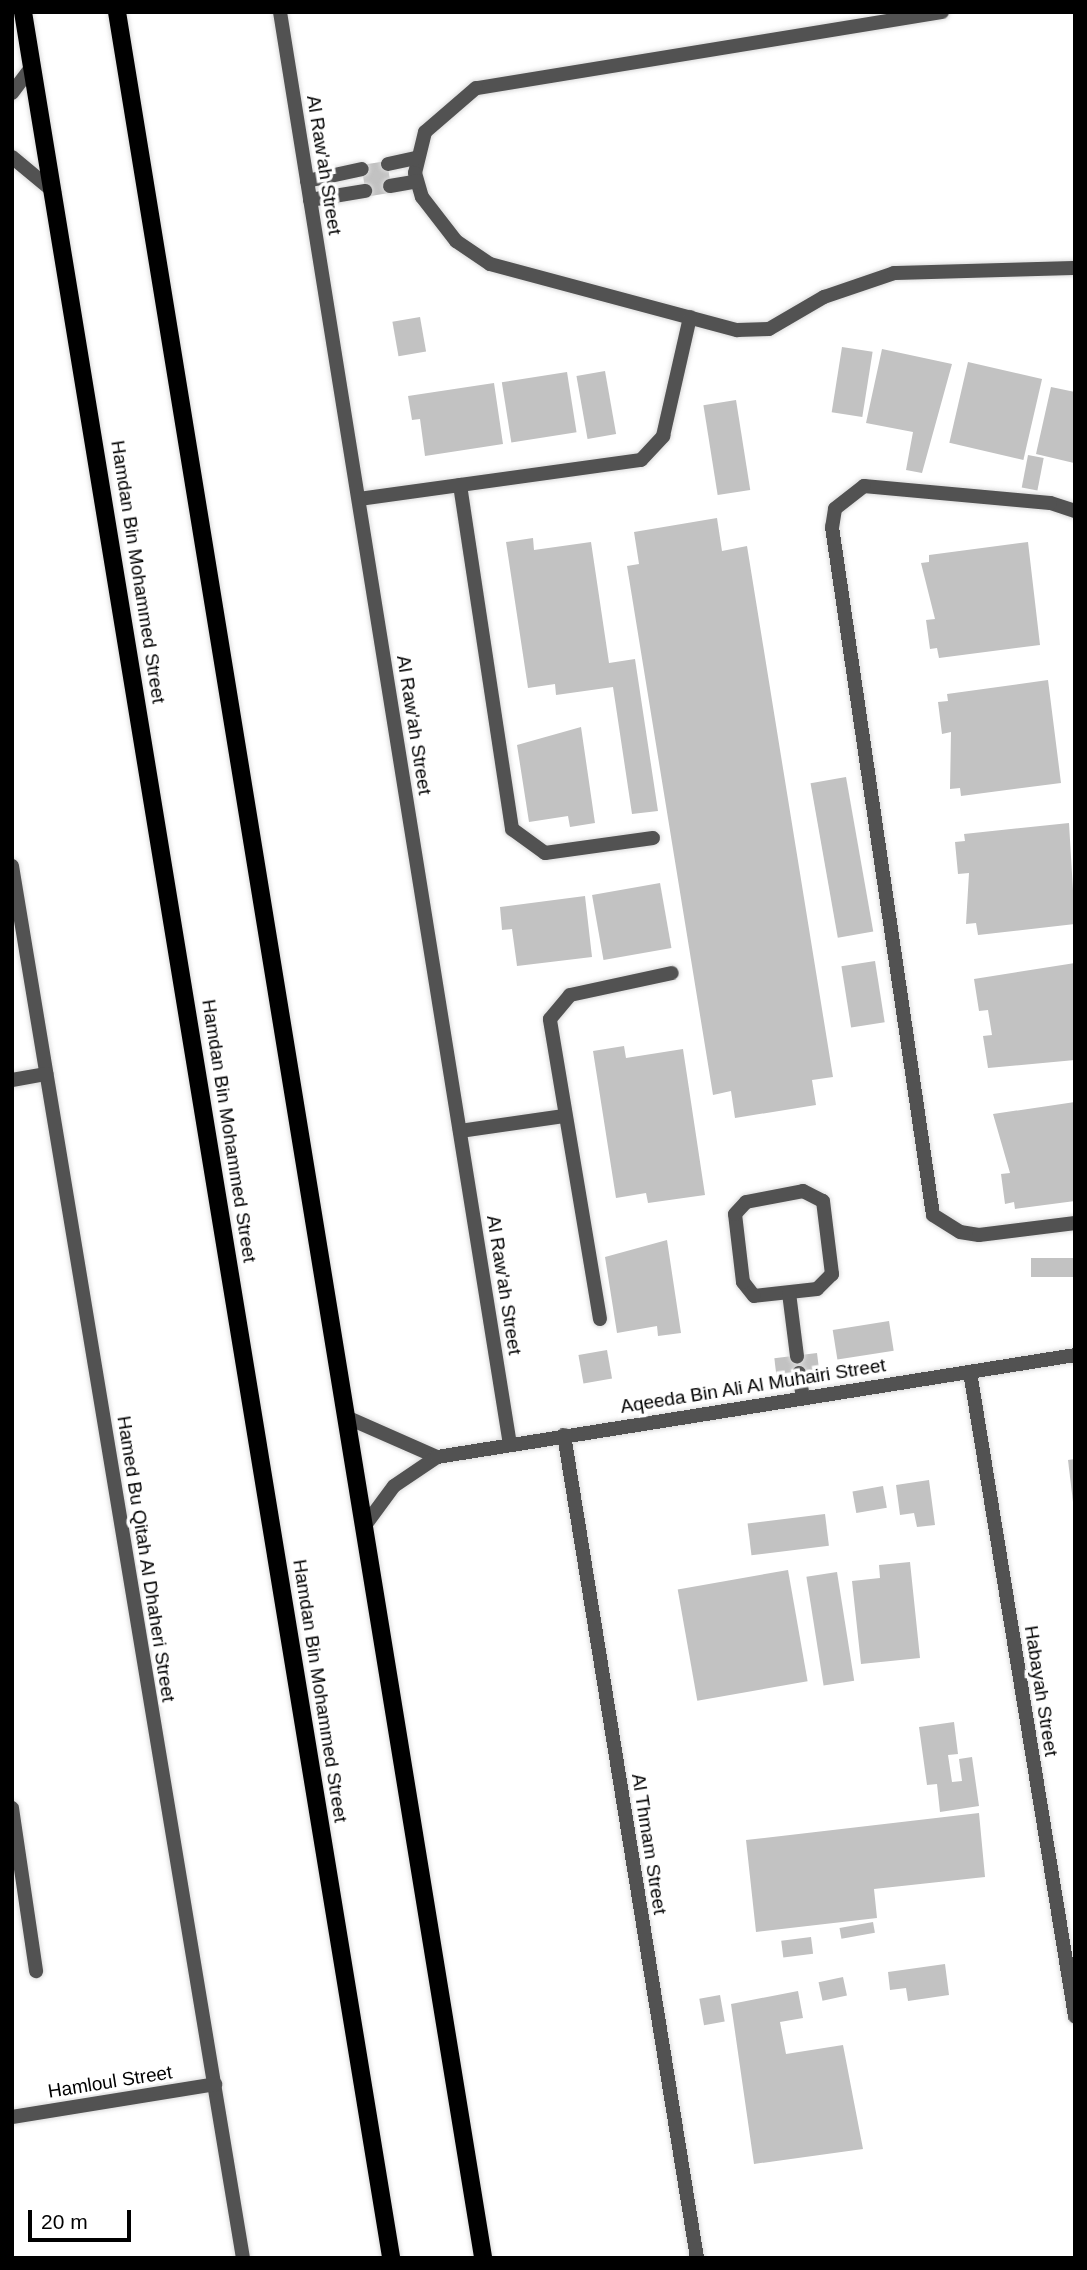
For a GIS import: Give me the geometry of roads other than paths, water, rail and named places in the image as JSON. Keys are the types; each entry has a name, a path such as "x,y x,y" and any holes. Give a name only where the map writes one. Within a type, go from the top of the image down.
{"main road":[{"name":"Hamdan Bin Mohammed Street","path":"23,12 55,193 391,2258"},
{"path":"117,12 483,2258"}],"street":[{"name":"Al Raw'ah Street","path":"281,12 510,1444"},
{"path":"942,12 498,81 455,100 437,116 416,158 418,181 437,221 490,264 690,317 754,331 783,323 824,297 894,273 1075,268"},
{"path":"12,93 32,66"},
{"path":"12,157 55,193"},
{"path":"388,164 416,158"},
{"path":"307,181 362,169"},
{"path":"390,186 418,181"},
{"path":"310,200 365,191"},
{"path":"359,499 652,454 663,436 690,317"},
{"path":"460,485 512,829 545,853 653,838"},
{"path":"1075,511 1050,503 864,486 835,509 832,527 933,1215 960,1232 979,1235 1075,1223"},
{"name":"Hamed Bu Qitah Al Dhaheri Street","path":"12,866 243,2258"},
{"path":"600,1319 550,1032 555,1007 570,995 672,973"},
{"path":"12,1080 46,1074"},
{"path":"460,1131 564,1116"},
{"path":"811,1192 822,1201 832,1274 817,1289 789,1293 761,1298 745,1288 736,1214 746,1202 811,1192"},
{"path":"789,1293 797,1356"},
{"name":"Aqeeda Bin Ali Al Muhairi Street","path":"363,1528 394,1486 437,1457 1075,1355"},
{"name":"Habayah Street","path":"970,1372 1075,2016"},
{"path":"799,1373 803,1398"},
{"path":"346,1417 437,1457"},
{"name":"Al Thmam Street","path":"564,1436 697,2258"},
{"path":"12,1808 36,1971"},
{"name":"Hamloul Street","path":"12,2117 215,2084"}]}
